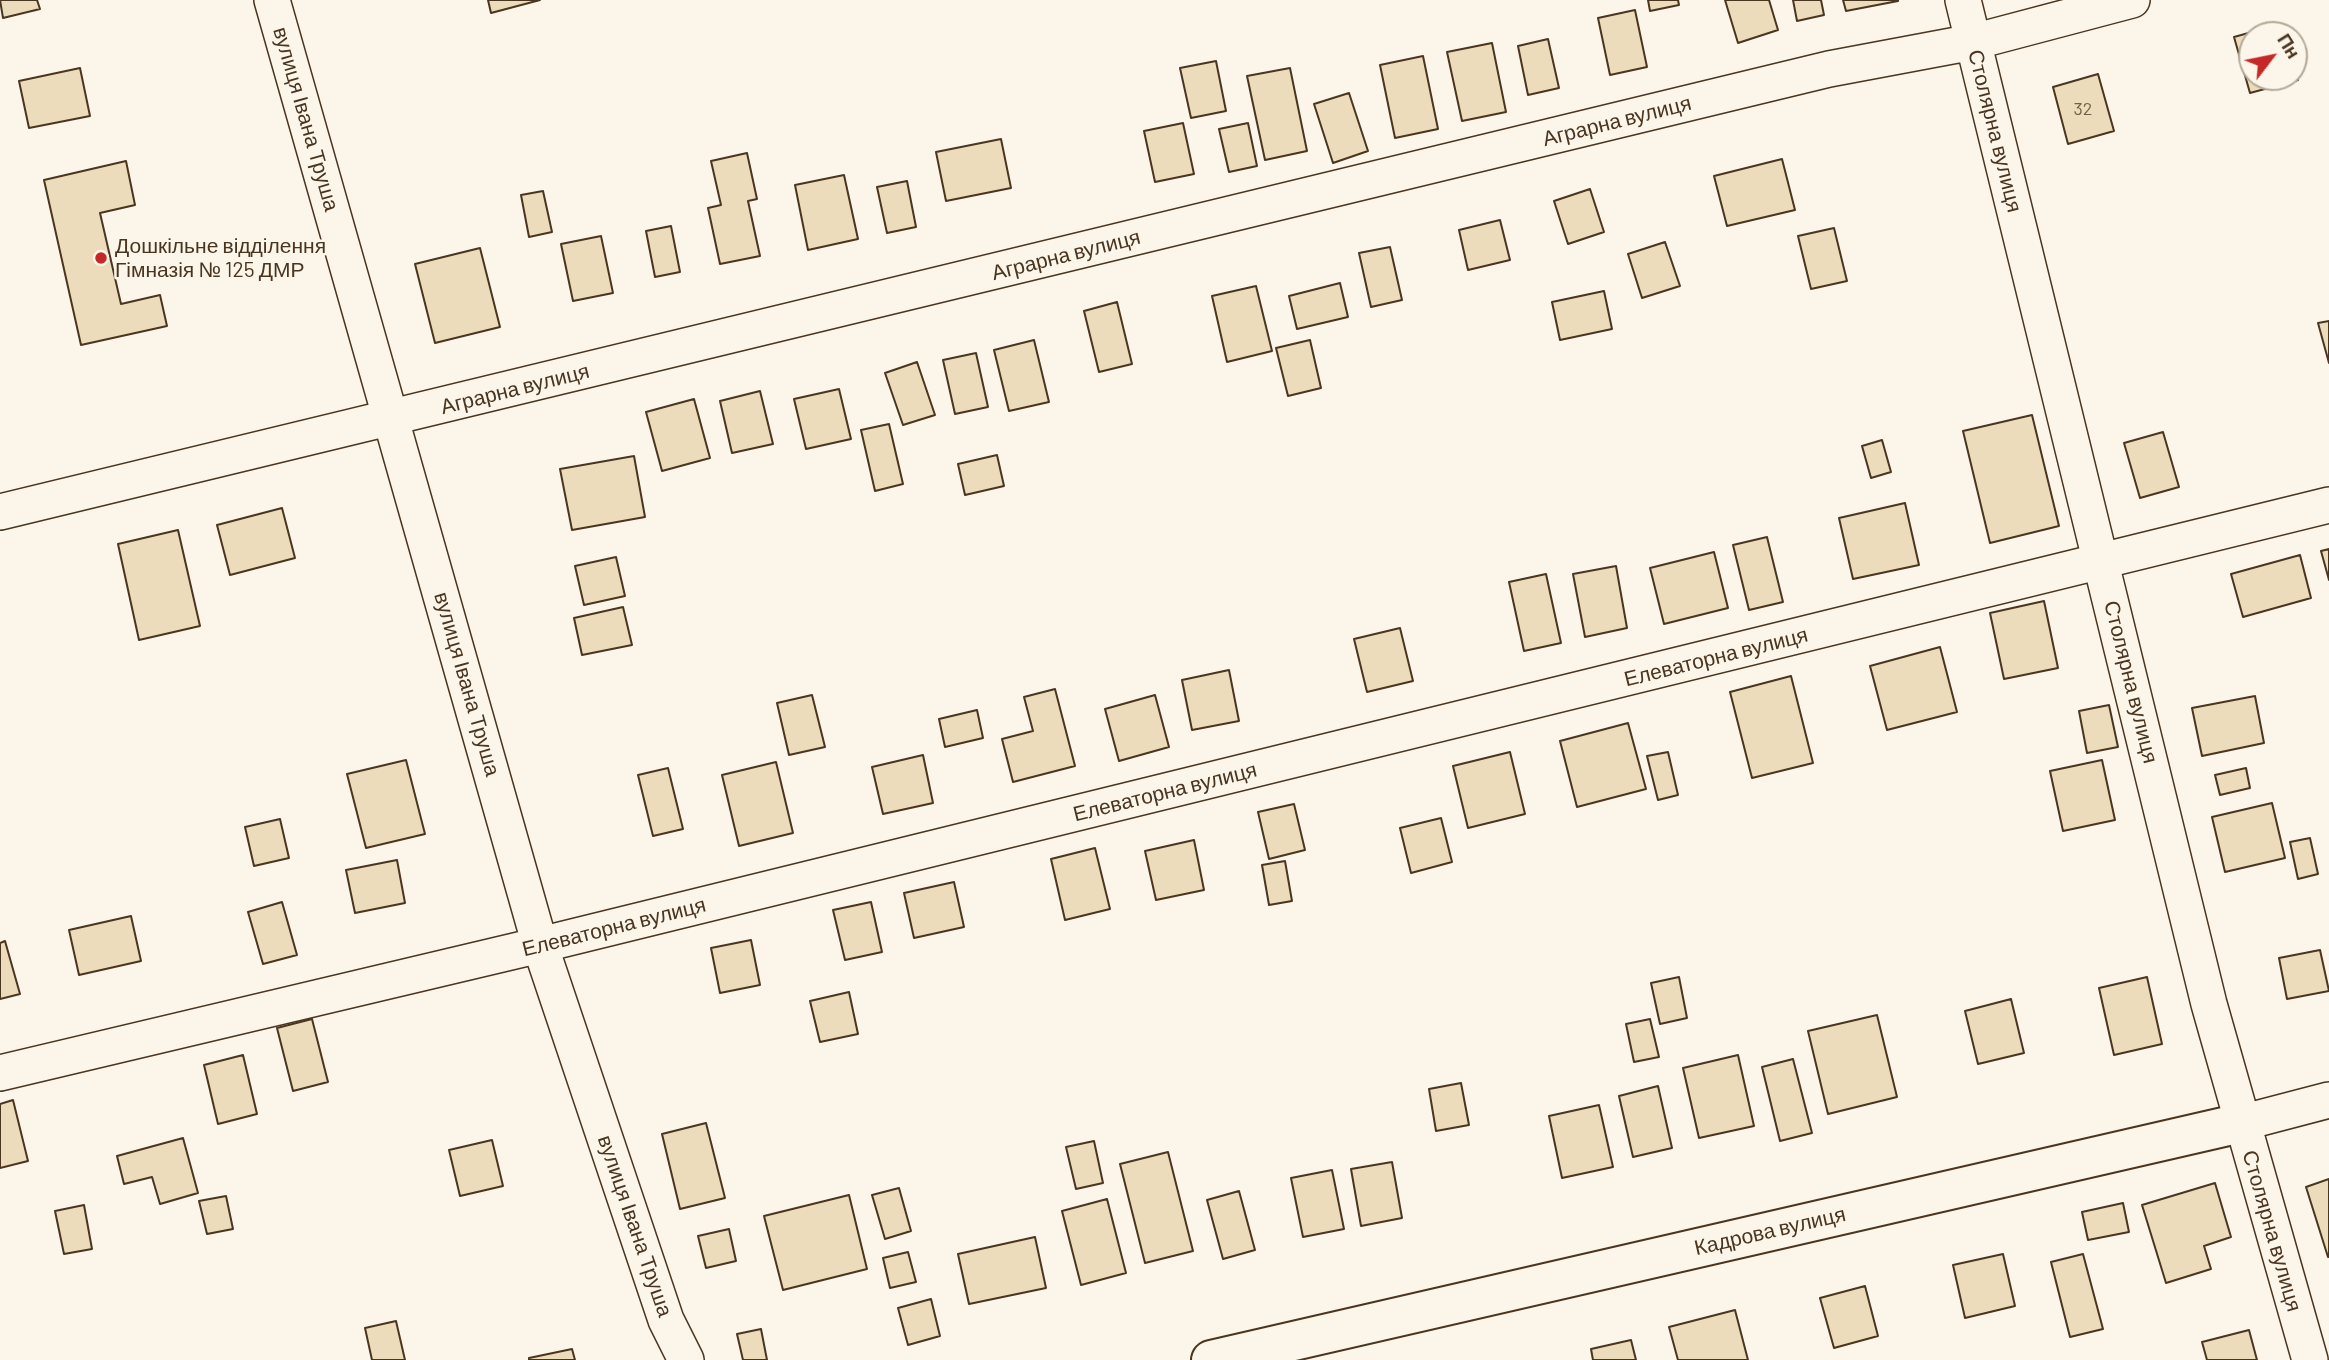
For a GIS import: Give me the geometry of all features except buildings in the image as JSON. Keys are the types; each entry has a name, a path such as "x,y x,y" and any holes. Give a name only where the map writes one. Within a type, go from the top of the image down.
{"street":[{"name":"вулиця Івана Труша","path":"272,0 540,945 666,1320 687,1360"},
{"name":"Столярна вулиця","path":"1963,0 2241,1123 2310,1360"},
{"name":"Аграрна вулиця","path":"0,512 1829,69 1973,42 2132,0"},
{"name":"Елеваторна вулиця","path":"0,1073 540,945 2102,563 2329,505"},
{"name":"Кадрова вулиця","path":"1211,1360 2241,1123 2329,1100"},
{"path":"654,1360 666,1320"}],"place":[{"name":"Дошкільне відділення Гімназія № 125 ДМР","path":"101,258"}]}
